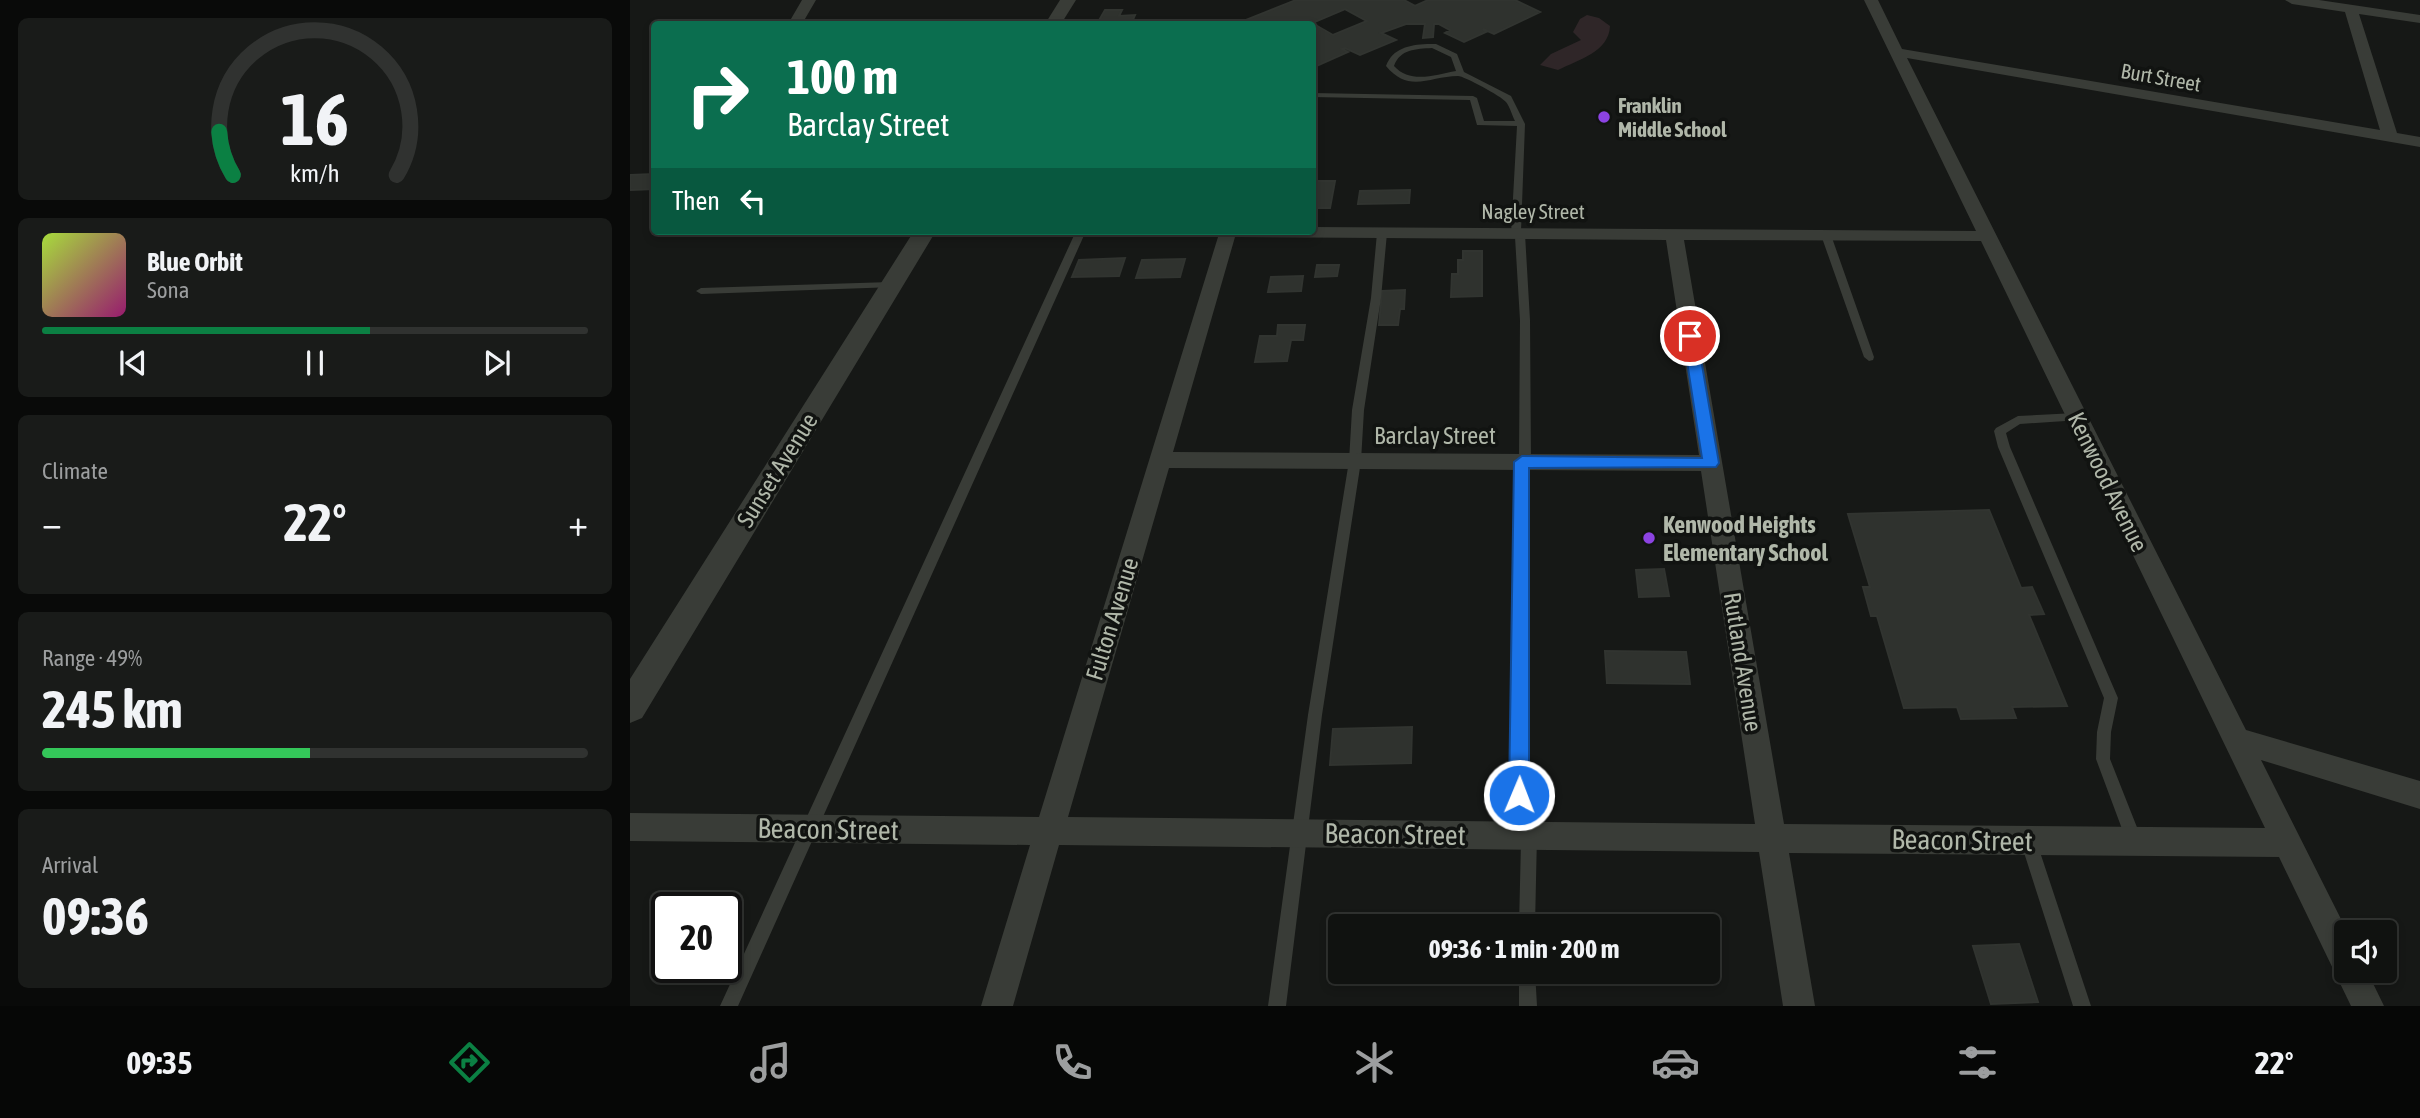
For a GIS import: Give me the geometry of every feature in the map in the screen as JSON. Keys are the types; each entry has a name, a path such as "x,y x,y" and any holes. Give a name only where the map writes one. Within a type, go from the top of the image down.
{"street":[{"path":"797,21 809,0"},
{"path":"1055,21 1068,0"},
{"name":"Kenwood Avenue","path":"1871,0 2334,938"},
{"path":"2292,0 2420,19"},
{"path":"2351,9 2390,137"},
{"name":"Burt Street","path":"1896,52 2420,142"},
{"name":"Nagley Street","path":"1316,233 1987,236"},
{"name":"Rutland Avenue","path":"1674,234 1799,1006"},
{"name":"Sunset Avenue","path":"630,708 922,235"},
{"name":"Fulton Avenue","path":"997,1006 1224,235"},
{"name":"Barclay Street","path":"1159,460 1711,463"},
{"path":"2236,740 2420,795"},
{"name":"Beacon Street","path":"630,827 2287,843"},
{"path":"2356,983 2368,1006"}],"lane":[{"path":"1461,73 1454,56 1433,46 1403,50 1391,60 1394,71 1410,78 1461,73 1508,98 1521,124 1518,234 1525,320 1523,835 1526,914"},
{"path":"1316,95 1473,98 1480,123 1521,124"},
{"path":"1277,1006 1298,833 1354,461 1357,410 1376,298 1382,233"},
{"path":"729,1006 1078,235"},
{"path":"1826,235 1870,357"},
{"path":"701,291 891,285"},
{"path":"2076,416 2018,420 2000,431 2004,447 2111,698 2104,732 2103,759 2134,842"},
{"path":"2028,840 2082,1006"},
{"path":"1527,984 1528,1006"}],"shaded area":[{"path":"1587,15 1599,18 1610,26 1608,35 1598,49 1558,70 1540,65 1551,54 1581,40 1573,32 1580,19"}],"building":[{"path":"1296,0 1404,0 1415,6 1428,0 1515,0 1540,12 1494,34 1483,29 1486,32 1464,42 1445,33 1450,30 1439,24 1434,24 1433,37 1423,38 1425,24 1406,24 1381,33 1396,40 1360,55 1342,49 1348,52 1316,66 1316,25 1333,35 1367,21 1345,9 1316,21 1244,21"},
{"path":"1105,10 1122,10 1119,16 1135,15 1132,21 1099,21"},
{"path":"651,174 651,189 630,190 630,175"},
{"path":"1316,181 1335,181 1330,208 1316,208"},
{"path":"1410,190 1409,203 1358,204 1360,191"},
{"path":"1463,251 1482,251 1482,296 1451,297 1452,274 1458,274 1458,260 1463,260"},
{"path":"1125,258 1119,276 1072,277 1079,260"},
{"path":"1185,259 1180,277 1136,278 1142,260"},
{"path":"1317,265 1339,265 1337,276 1315,277"},
{"path":"1303,276 1301,291 1268,292 1271,277"},
{"path":"1405,290 1404,309 1400,309 1398,325 1379,325 1382,291"},
{"path":"1278,325 1305,325 1303,340 1291,340 1287,361 1255,362 1260,336 1277,336"},
{"path":"1989,510 2021,588 2032,587 2044,614 2029,615 2067,706 2012,707 2016,718 1961,719 1957,707 1904,708 1877,616 1871,616 1863,587 1870,587 1848,514"},
{"path":"1664,569 1669,596 1639,597 1636,570"},
{"path":"1605,651 1686,652 1690,684 1607,683"},
{"path":"1412,727 1411,763 1330,765 1333,729"},
{"path":"2019,944 2038,1002 1991,1004 1973,946"}],"place":[{"name":"Franklin Middle School","path":"1604,117"},
{"name":"Kenwood Heights Elementary School","path":"1649,538"}],"route":[{"path":"1519,795 1522,462 1711,463 1690,336"}]}
